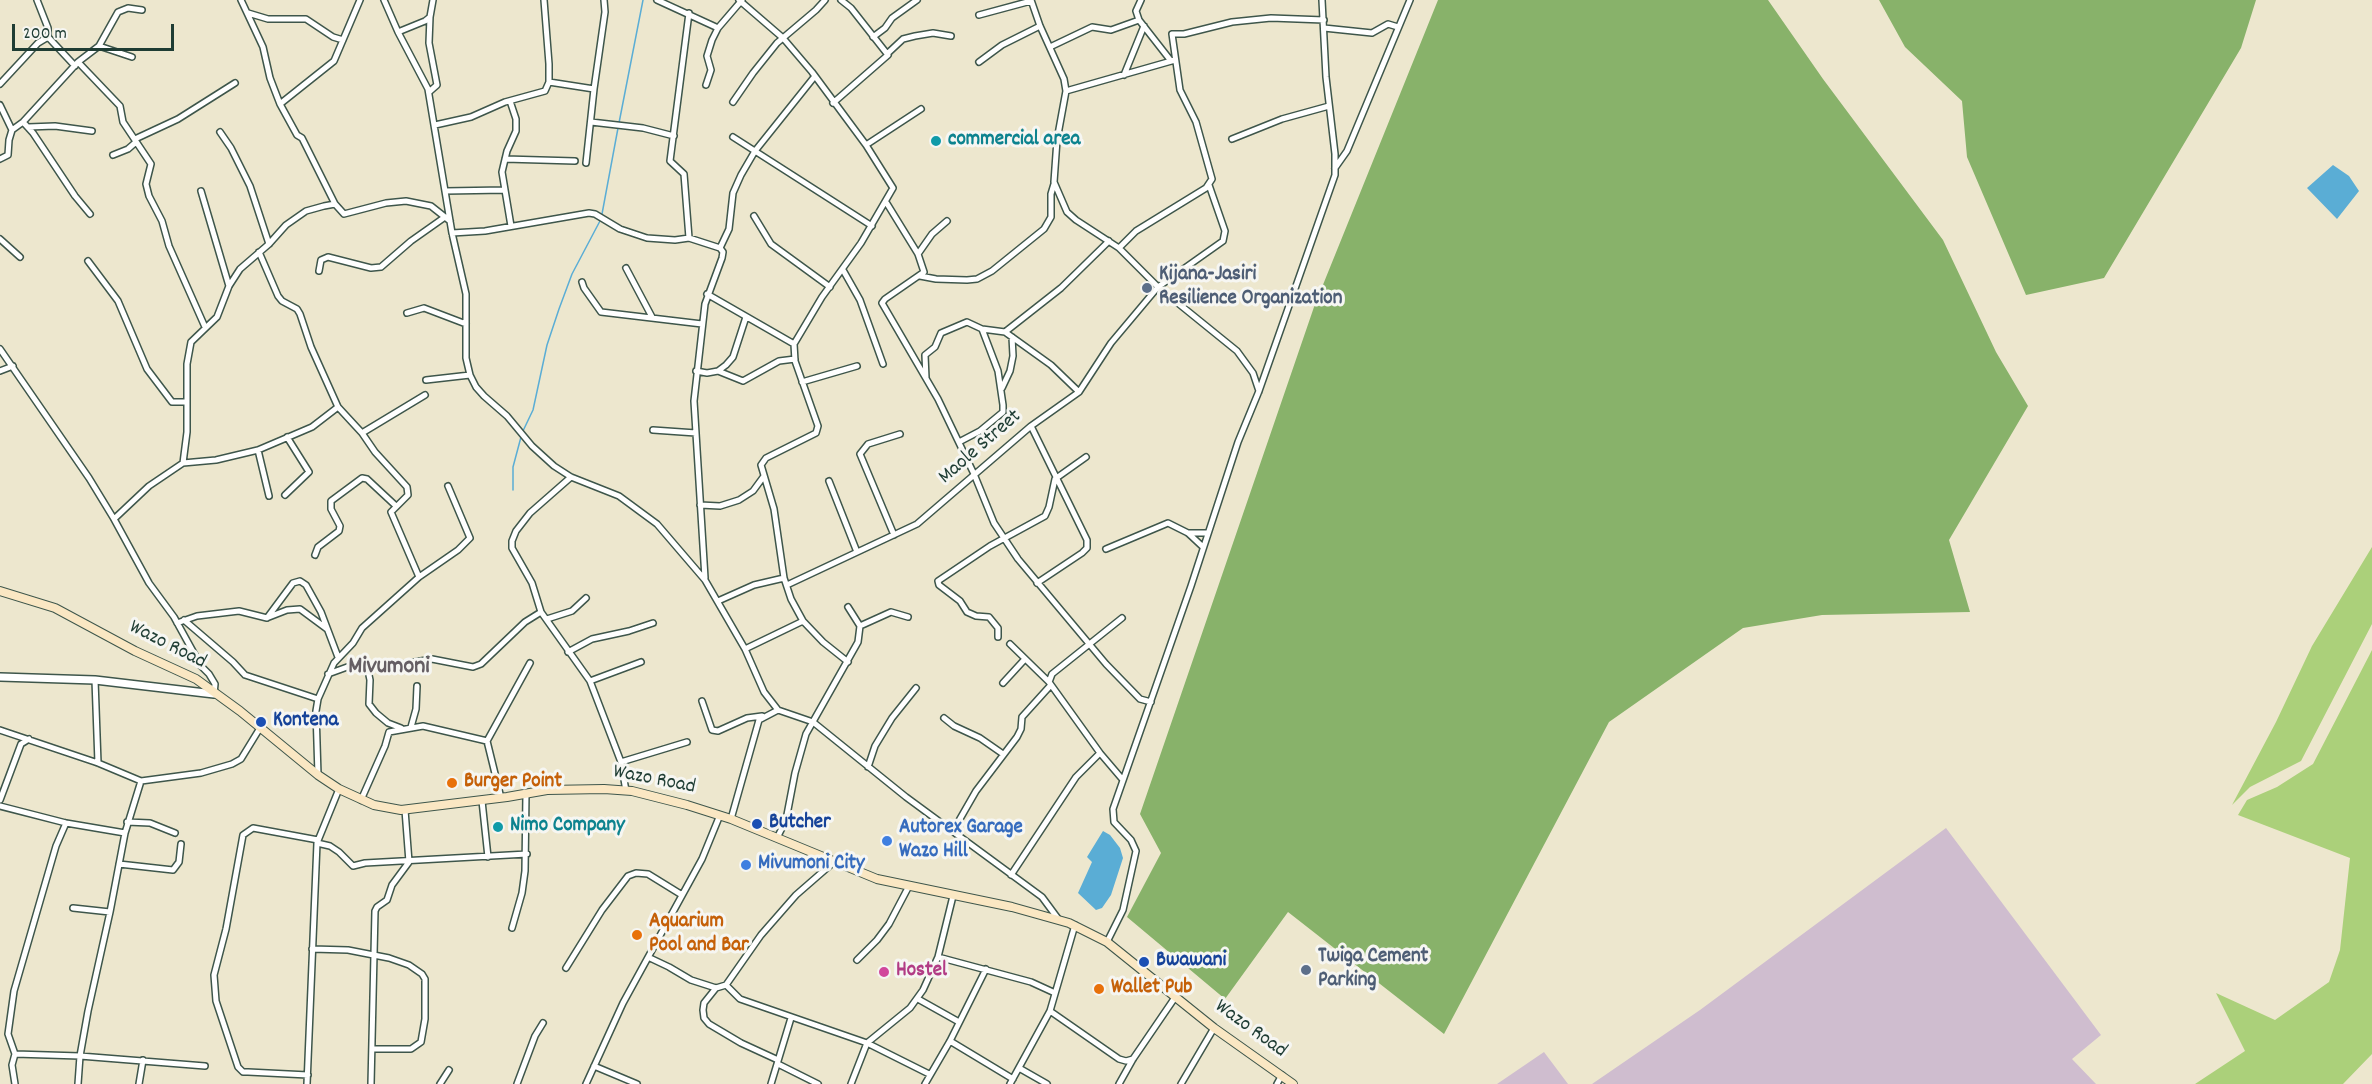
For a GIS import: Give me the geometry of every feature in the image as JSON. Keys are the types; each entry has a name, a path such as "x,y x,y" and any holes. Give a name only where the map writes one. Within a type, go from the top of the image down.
{"main road":[{"name":"Wazo Road","path":"0,591 55,608 135,651 196,679 318,775 339,789 374,805 405,810 482,801 526,793 604,789 626,791 720,815 877,879 1012,907 1075,925 1107,942 1214,1028 1293,1084"}],"street":[{"path":"37,0 48,28 48,37 120,106 123,122 151,164 146,184 149,196 162,221 169,246 205,327"},
{"path":"241,0 263,47 279,104 297,135 302,138 335,204 344,214 386,203 406,201 430,206 448,219"},
{"path":"384,0 398,32 426,81 429,92 448,219 466,294 466,358 470,375 484,396 507,416 532,446 554,466 571,477 619,496 657,524 705,580 745,649 764,692 778,710 813,722 868,767 1042,897 1059,920"},
{"path":"429,92 437,85 429,43 433,0"},
{"path":"435,125 471,117 498,104 545,91 549,82 544,0"},
{"path":"586,163 594,89 603,35 604,0"},
{"path":"657,0 718,28"},
{"path":"734,102 777,43 825,0"},
{"path":"840,0 851,8 888,53"},
{"path":"873,37 885,28 892,18 917,0"},
{"path":"920,276 936,279 978,279 992,271 1044,229 1051,217 1056,147 1066,92 1064,79 1031,0 980,15"},
{"path":"1141,0 1136,12 1139,20 1173,61"},
{"path":"1107,942 1123,910 1136,857 1135,846 1117,827 1112,815 1238,442 1259,391 1332,186 1335,168 1322,0"},
{"path":"1335,168 1347,152 1410,0"},
{"path":"279,104 327,68 339,54 361,1"},
{"path":"706,85 711,69 707,56 718,28 741,1 783,38 815,76 866,146 893,188 872,226 794,344 795,358 818,426 817,432 766,458 761,465 774,509 786,585 803,621 848,662"},
{"path":"12,130 25,124 76,64 99,46 118,12 128,8 142,10"},
{"path":"248,13 267,19 306,19 333,37 343,40"},
{"path":"689,13 676,97 670,161 684,174 689,238"},
{"path":"398,32 430,17"},
{"path":"1050,47 1092,27 1111,30 1139,20"},
{"path":"1119,248 1129,236 1209,185 1212,176 1196,122 1180,90 1173,61 1171,37 1175,33 1184,34 1232,22 1324,20"},
{"path":"1324,28 1372,33 1388,24 1398,27"},
{"path":"979,62 995,50 1040,26"},
{"path":"1124,75 1144,26"},
{"path":"833,103 886,57 903,39 933,33 951,36"},
{"path":"0,84 38,43 48,37"},
{"path":"99,46 132,57"},
{"path":"1066,92 1173,61"},
{"path":"720,248 729,229 736,183 754,151 815,76"},
{"path":"549,82 594,89"},
{"path":"113,155 235,83"},
{"path":"510,101 516,119 516,131 502,172 511,226"},
{"path":"0,105 12,130 8,155 0,159"},
{"path":"1232,139 1282,119 1329,106"},
{"path":"866,146 921,109"},
{"path":"591,122 643,128 674,136"},
{"path":"25,124 92,131"},
{"path":"25,124 62,179 90,214"},
{"path":"220,132 231,148 250,186 269,244"},
{"path":"733,137 872,226"},
{"path":"505,159 575,161"},
{"path":"1054,182 1067,212 1119,248 1158,287 1237,351 1253,373 1259,391"},
{"name":"Maole Street","path":"786,585 917,524 1031,426 1079,392 1111,343 1158,287 1223,241 1224,231 1209,185"},
{"path":"445,190 505,190"},
{"path":"201,191 229,286"},
{"path":"886,202 918,254 924,272 897,289 882,303 938,399 974,474 994,524 1037,583 1090,644 1140,699 1151,702"},
{"path":"183,463 187,432 188,351 191,342 217,317 229,286 240,269 299,215 335,204"},
{"path":"452,233 485,231 589,213 595,214 620,229 647,238 675,240 689,238 720,248 723,252 707,294 694,401 705,580"},
{"path":"754,216 771,244 830,287"},
{"path":"319,271 321,260 328,257 371,268 381,267 448,219"},
{"path":"918,254 932,234 947,221"},
{"path":"0,239 20,257"},
{"path":"1005,332 1061,288 1109,241"},
{"path":"259,252 278,296 282,301 297,309 300,314 311,347 338,407 407,487 408,495 391,512 419,577"},
{"path":"88,261 118,301 147,369 172,402 187,402"},
{"path":"626,268 652,317"},
{"path":"843,270 860,300 884,364"},
{"path":"582,282 601,312 702,324"},
{"path":"707,294 794,344"},
{"path":"407,313 424,308 466,324"},
{"path":"718,371 733,357 746,317"},
{"path":"927,381 925,355 935,347 941,333 967,322 982,329 1005,332 1051,365 1079,392"},
{"path":"958,442 980,431 1003,412 998,371 982,329"},
{"path":"1001,390 1010,371 1013,356 1012,337"},
{"path":"0,349 114,519 149,583 177,623 201,666 215,684 214,694 95,680 0,677"},
{"path":"696,371 706,373 718,371 743,381 779,361 795,358"},
{"path":"0,371 13,366"},
{"path":"802,382 857,366"},
{"path":"426,380 470,375"},
{"path":"362,433 425,395"},
{"path":"114,519 149,486 183,463 216,460 258,450 312,427 338,407"},
{"path":"1031,426 1088,540 1087,548 1037,583"},
{"path":"653,430 696,433"},
{"path":"894,535 860,454 868,444 900,434"},
{"path":"285,495 308,476 309,472 286,437"},
{"path":"258,450 268,496"},
{"path":"998,637 998,628 989,616 976,616 967,612 960,601 939,585 938,581 1003,539 1045,516 1058,476 1086,457"},
{"path":"700,505 720,506 739,500 753,491 764,476"},
{"path":"571,477 530,513 516,531 512,548 532,583 541,612 590,681 621,762 626,791"},
{"path":"315,555 318,547 339,531 340,526 331,509 331,501 362,478 367,479 396,506"},
{"path":"829,481 857,552"},
{"path":"318,775 316,723 318,699 338,657 353,643 362,628 419,577 458,550 470,538 448,486"},
{"path":"1106,549 1168,523 1188,533 1203,547"},
{"path":"1188,533 1208,533"},
{"path":"718,601 754,585 784,578"},
{"path":"269,616 293,583 300,581 306,585 315,601 338,657"},
{"path":"546,619 572,611 579,607 586,598"},
{"path":"777,838 786,820 799,756 806,734 858,642 860,626 848,607"},
{"path":"177,623 239,611 265,618 287,610 300,609 327,629"},
{"path":"328,674 350,666 389,668 432,659 478,666 525,622 541,612"},
{"path":"860,626 891,612 908,617"},
{"path":"953,831 976,791 1021,729 1022,717 1050,684 1052,674 1122,618"},
{"path":"184,620 233,662 244,675 318,699"},
{"path":"745,649 803,621"},
{"path":"568,652 592,639 653,623"},
{"path":"1010,644 1050,684 1100,753 1123,780"},
{"path":"1003,683 1025,659"},
{"path":"590,681 641,662"},
{"path":"501,798 487,741 530,663"},
{"path":"367,666 370,680 369,704 388,723 402,728"},
{"path":"95,680 98,763"},
{"path":"411,727 416,709 417,686"},
{"path":"868,767 875,746 892,718 916,688"},
{"path":"702,701 712,730 718,731 747,718 762,717 778,710"},
{"path":"731,819 759,720 762,717"},
{"path":"944,718 1004,754"},
{"path":"361,800 385,746 388,732 423,726 487,741"},
{"path":"0,730 98,763 141,781 201,773 232,764 241,759 260,728"},
{"path":"0,800 21,744 29,739"},
{"path":"621,762 687,742"},
{"path":"1011,874 1076,777 1100,753"},
{"path":"78,1084 80,1056 125,833 141,781"},
{"path":"307,1084 317,842 339,789"},
{"path":"512,928 522,893 527,854 526,793"},
{"path":"482,801 488,857"},
{"path":"0,806 66,823 125,833"},
{"path":"371,1084 375,911 376,907 387,900 392,885 409,862 405,810"},
{"path":"586,1084 623,1003 650,958 702,859 720,815"},
{"path":"128,822 150,823 175,833"},
{"path":"15,1084 12,1065 15,1054 8,1034 14,991 56,846 66,823"},
{"path":"308,1075 248,1072 238,1067 216,1002 214,975 226,929 243,835 254,828 317,842 330,846 353,866 365,863 527,854"},
{"path":"119,864 173,870 179,862 182,844"},
{"path":"650,958 669,966 690,980 716,988 726,985 761,935 796,896 835,861"},
{"path":"566,968 602,910 628,876 636,873 648,874 682,895"},
{"path":"857,960 889,924 909,886"},
{"path":"851,1084 867,1043 918,999 938,957 953,896"},
{"path":"74,908 110,912"},
{"path":"950,1041 1011,1081 1050,1011 1075,925"},
{"path":"312,949 348,950 409,965 422,974 425,979 425,1019 421,1042 405,1050 373,1049"},
{"path":"938,957 1031,982 1055,993"},
{"path":"924,1084 950,1041 986,969"},
{"path":"726,985 740,999 867,1043 929,1074"},
{"path":"716,988 704,1003 704,1018 709,1024 818,1084"},
{"path":"1119,1084 1133,1059 1176,996"},
{"path":"918,999 959,1022"},
{"path":"1050,1011 1119,1059 1126,1061 1133,1059"},
{"path":"771,1084 791,1018"},
{"path":"517,1084 535,1036 543,1023"},
{"path":"1181,1084 1214,1028"},
{"path":"15,1054 80,1056 205,1066"},
{"path":"139,1084 143,1060"},
{"path":"594,1066 637,1084"},
{"path":"1019,1068 1047,1084"},
{"path":"440,1084 448,1070"},
{"path":"1277,1084 1282,1075"}],"shaded area":[{"path":"1946,828 2101,1035 2072,1059 2096,1084 1592,1084 1700,1010"},
{"path":"1544,1052 1568,1084 1497,1084"}],"green space":[{"path":"1438,0 1768,0 1823,79 1943,240 1996,352 2028,406 1949,540 1970,612 1822,615 1743,628 1609,722 1444,1034 1288,912 1225,999 1127,917 1161,853 1140,814 1314,307"},
{"path":"1879,0 2256,0 2241,48 2104,278 2026,295 1967,157 1962,101 1905,47"},
{"path":"2372,547 2372,624 2301,761 2250,787 2232,805 2276,722 2312,646"},
{"path":"2372,650 2372,1054 2343,1084 2195,1084 2245,1051 2216,993 2275,1020 2329,982 2340,950 2350,858 2238,815 2247,800 2277,787 2313,764"}],"water":[{"path":"2333,165 2349,176 2359,191 2337,219 2307,188"},
{"path":"1103,831 1110,835 1120,848 1123,858 1111,895 1102,908 1096,910 1078,893 1092,862 1087,857"}],"waterway":[{"path":"619,123 643,0"},
{"path":"602,214 618,128"},
{"path":"522,433 533,410 547,345 559,309 572,274 601,219"},
{"path":"513,490 513,467 521,437"}],"place":[{"name":"commercial area","path":"936,141"},
{"name":"Kijana-Jasiri Resilience Organization","path":"1147,288"},
{"name":"Kontena","path":"261,722"},
{"name":"Burger Point","path":"452,783"},
{"name":"Butcher","path":"757,824"},
{"name":"Nimo Company","path":"498,827"},
{"name":"Autorex Garage Wazo Hill","path":"887,841"},
{"name":"Mivumoni City","path":"746,865"},
{"name":"Aquarium Pool and Bar","path":"637,935"},
{"name":"Bwawani","path":"1144,962"},
{"name":"Twiga Cement Parking","path":"1306,970"},
{"name":"Hostel","path":"884,972"},
{"name":"Wallet Pub","path":"1099,989"}],"district":[{"name":"Mivumoni","path":"389,669"}]}
